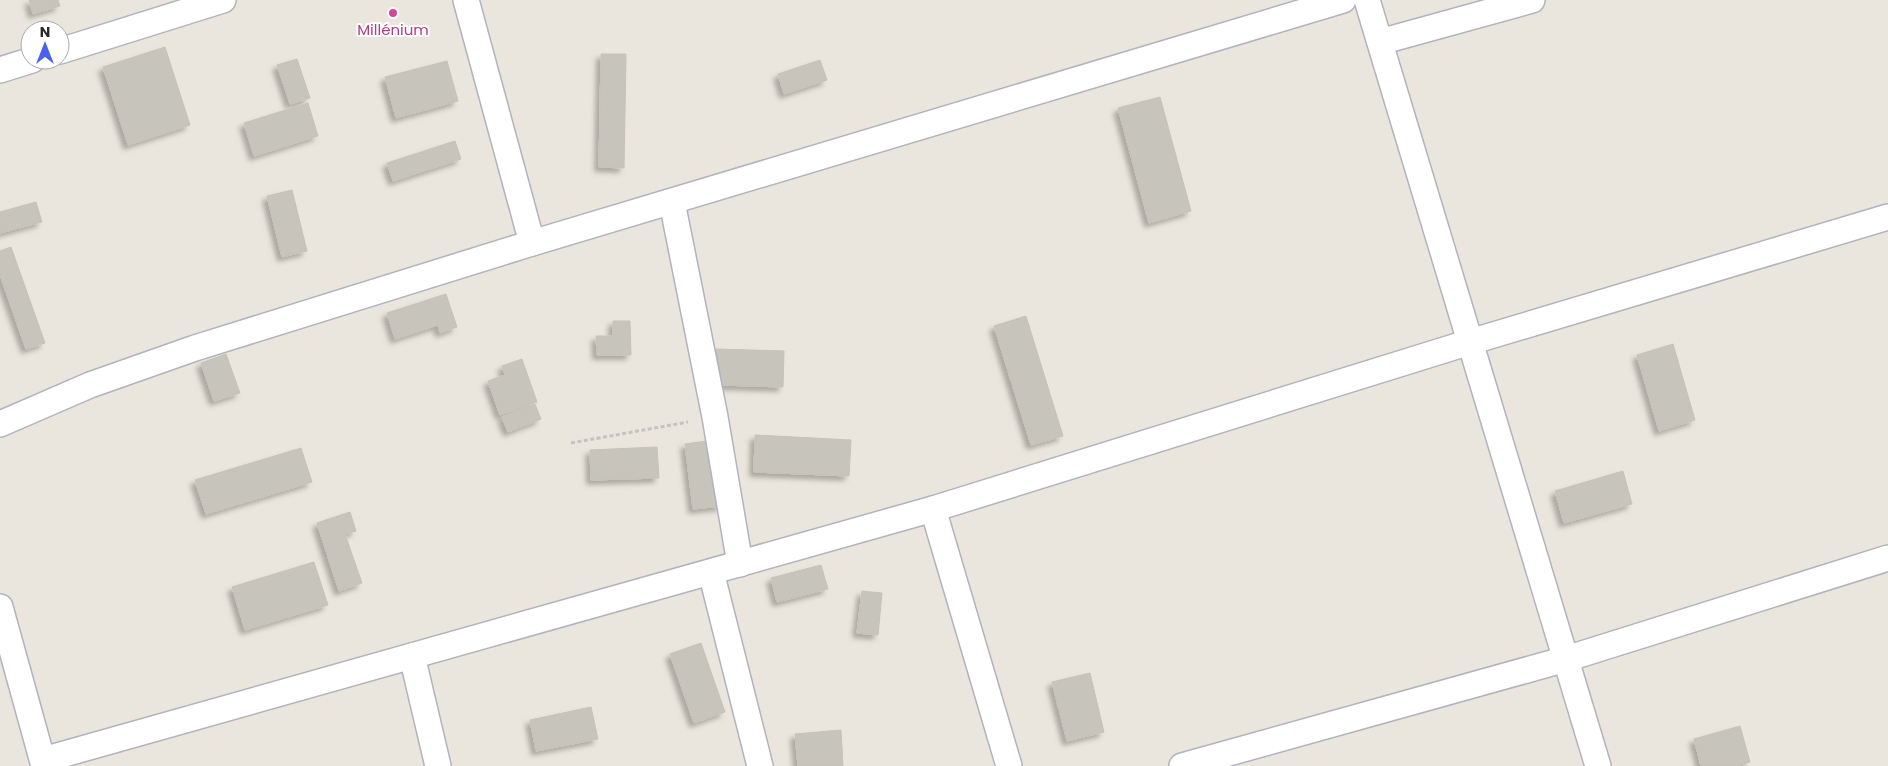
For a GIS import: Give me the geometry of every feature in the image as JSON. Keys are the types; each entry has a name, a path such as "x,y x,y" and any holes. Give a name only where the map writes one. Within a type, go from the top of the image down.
{"street":[{"path":"70,48 223,0"},
{"path":"466,0 532,243"},
{"path":"0,424 90,385 187,351 532,243 1343,0"},
{"path":"1367,0 1598,766"},
{"path":"1380,42 1532,0"},
{"path":"0,70 20,64"},
{"path":"672,202 715,416 740,564"},
{"path":"0,607 44,763 933,508 1470,342 1888,217"},
{"path":"933,508 1009,766"},
{"path":"1182,766 1566,659 1888,558"},
{"path":"711,572 760,766"},
{"path":"412,656 438,766"}],"path":[{"path":"571,443 715,416"}],"building":[{"path":"29,0 58,0 60,6 33,14"},
{"path":"165,47 190,125 128,145 103,67"},
{"path":"601,54 626,54 624,168 599,167"},
{"path":"297,59 310,98 290,104 277,65"},
{"path":"820,60 827,80 784,94 778,74"},
{"path":"447,61 458,101 396,118 385,77"},
{"path":"1160,97 1191,211 1149,223 1118,108"},
{"path":"308,103 318,136 254,156 244,123"},
{"path":"455,141 461,159 393,181 387,163"},
{"path":"292,190 307,251 282,257 267,196"},
{"path":"36,202 42,222 0,233 0,212"},
{"path":"11,247 45,343 26,349 0,275 0,251"},
{"path":"446,294 457,327 440,333 438,325 395,339 387,313"},
{"path":"1026,316 1063,436 1031,445 994,326"},
{"path":"613,321 630,321 631,355 597,355 596,336 613,336"},
{"path":"1673,344 1695,420 1659,431 1637,355"},
{"path":"716,349 784,351 783,387 720,385"},
{"path":"226,354 240,393 214,401 201,363"},
{"path":"522,359 537,402 500,415 488,381 505,375 502,366"},
{"path":"535,404 541,419 508,432 502,417"},
{"path":"755,435 851,440 849,476 754,472"},
{"path":"714,440 722,506 693,509 685,444"},
{"path":"657,447 659,478 591,480 590,450"},
{"path":"301,448 312,482 206,514 195,480"},
{"path":"1623,471 1632,504 1564,523 1555,491"},
{"path":"350,512 356,531 345,534 362,583 339,591 317,523"},
{"path":"314,562 328,605 245,630 232,587"},
{"path":"821,565 828,589 777,602 771,578"},
{"path":"862,591 882,593 878,635 857,633"},
{"path":"701,643 725,712 694,723 670,654"},
{"path":"1090,673 1104,732 1067,741 1052,682"},
{"path":"591,707 598,739 536,751 530,720"},
{"path":"1740,726 1750,762 1736,766 1701,766 1694,739"},
{"path":"841,730 843,766 798,766 795,734"}],"place":[{"name":"Millénium","path":"393,13"}]}
